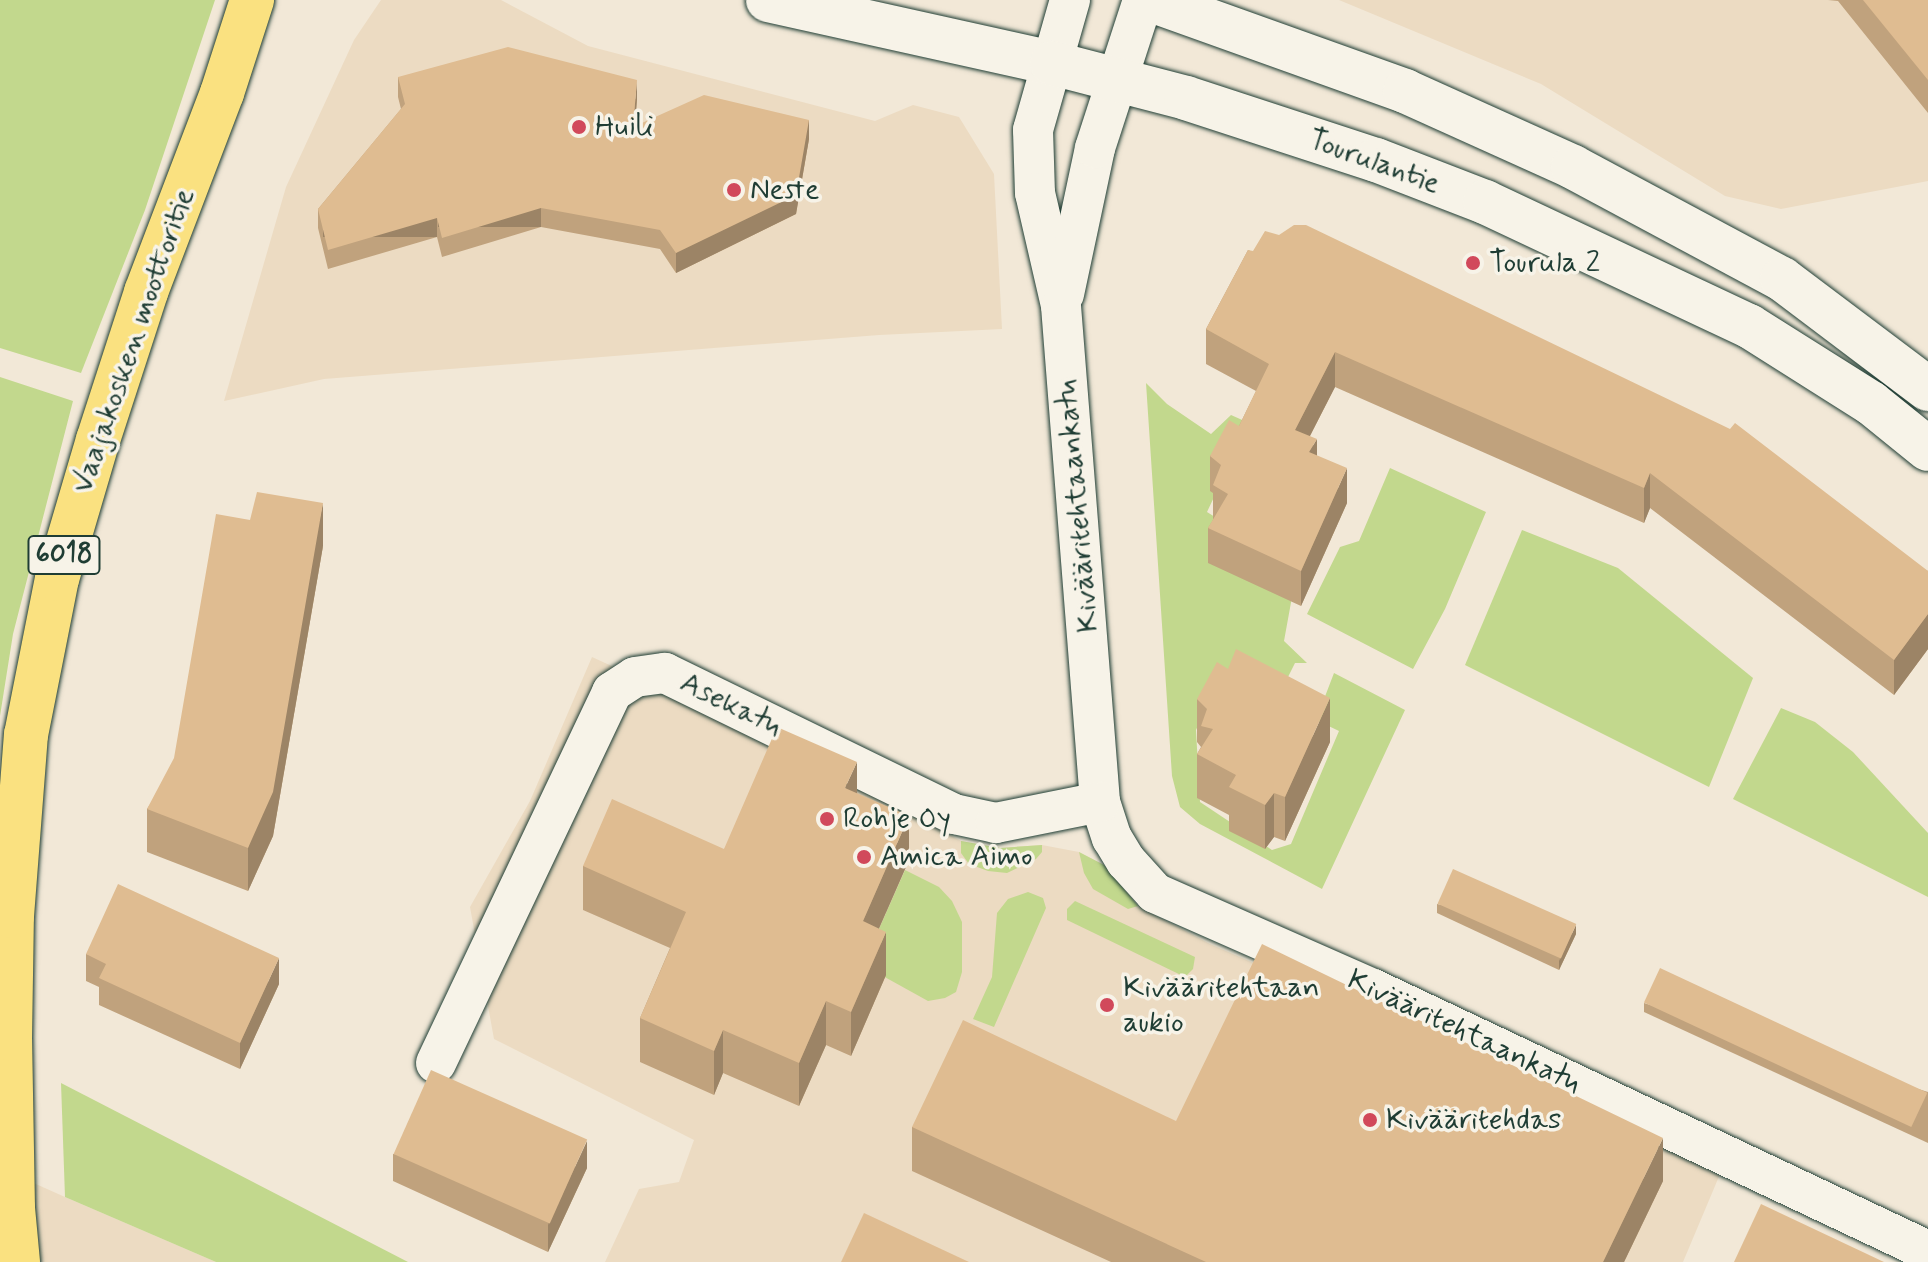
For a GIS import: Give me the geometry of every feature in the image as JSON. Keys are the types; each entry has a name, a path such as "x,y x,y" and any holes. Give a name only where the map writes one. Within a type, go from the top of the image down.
{"highway":[{"name":"Vaajakosken moottoritie","path":"18,1262 13,1208 10,1039 12,916 26,735 57,579 146,292 222,93 252,0"}],"main road":[{"name":"Tourulantie","path":"768,0 1052,63 1195,101 1376,160 1485,202 1749,326 1871,403 1928,449"},
{"path":"1151,0 1405,91 1573,167 1782,279 1928,389"}],"street":[{"name":"Kivääritehtaankatu","path":"1070,0 1033,130 1035,193 1061,306 1100,802 1119,850 1155,893 1373,989 1928,1251"},
{"name":"Kivääritehtaankatu","path":"1061,306 1095,148 1143,0"},
{"name":"Asekatu","path":"436,1063 612,692 635,677 665,673 954,814 996,823 1100,802"}],"shaded area":[{"path":"381,0 501,0 588,46 875,121 913,105 959,117 994,174 1002,329 879,335 324,379 224,401 286,187 354,40"},
{"path":"1339,0 1928,0 1928,181 1781,209 1725,196 1541,84"},
{"path":"592,657 789,747 961,841 1000,848 1042,845 1079,852 1104,865 1138,906 1210,944 1723,1167 1683,1262 605,1262 639,1189 679,1182 694,1140 494,1039 470,907 530,801"},
{"path":"0,1168 65,1197 216,1262 0,1262"}],"green space":[{"path":"0,0 215,0 145,210 81,373 0,348"},
{"path":"0,377 73,401 13,634 0,716"},
{"path":"1146,383 1167,404 1211,434 1231,415 1249,423 1207,512 1223,522 1292,597 1284,641 1307,663 1295,663 1286,681 1212,695 1196,730 1200,802 1272,850 1291,844 1339,731 1316,720 1334,673 1405,710 1322,889 1200,824 1180,807 1172,776"},
{"path":"1390,468 1486,512 1445,609 1413,669 1307,614 1340,547 1359,541"},
{"path":"1522,530 1618,568 1753,678 1709,787 1465,665"},
{"path":"1781,708 1815,722 1853,752 1928,833 1928,897 1733,799"},
{"path":"961,841 1000,848 1042,845 1042,852 1036,859 1007,873 988,871 969,864 961,853"},
{"path":"1079,852 1104,865 1138,906 1128,909 1093,889 1084,873"},
{"path":"905,870 939,887 952,901 962,922 962,972 956,992 945,998 928,1001 863,965"},
{"path":"1028,892 1043,898 1046,908 994,1027 973,1019 992,977 997,913 1008,899"},
{"path":"1075,901 1195,957 1193,969 1185,977 1067,920 1067,909"},
{"path":"61,1083 408,1262 216,1262 65,1197"}],"building":[{"path":"1863,0 1928,0 1928,80"},
{"path":"508,47 637,80 633,127 704,95 809,120 796,195 676,253 660,230 541,208 442,238 437,218 328,250 318,209 405,104 398,77"},
{"path":"1294,225 1306,225 1730,429 1735,423 1928,571 1928,614 1894,660 1650,473 1644,488 1335,352 1295,430 1317,439 1309,452 1347,468 1301,571 1208,528 1228,494 1213,485 1221,465 1210,456 1229,420 1239,426 1269,364 1206,329 1248,250 1253,251 1265,231 1279,235"},
{"path":"257,492 323,503 273,792 248,848 147,809 174,758 216,514 250,520"},
{"path":"1236,649 1330,698 1285,797 1274,793 1265,805 1229,787 1236,775 1197,754 1213,729 1201,726 1207,709 1197,699 1217,662 1228,669"},
{"path":"777,727 857,762 845,788 909,816 863,921 886,932 851,1012 826,1001 799,1063 723,1030 714,1051 640,1018 686,912 583,866 612,799 724,849"},
{"path":"1453,869 1576,924 1561,959 1438,904"},
{"path":"118,884 279,958 240,1043 99,978 106,964 86,954"},
{"name":"Kivääritehdas","path":"1262,944 1663,1138 1603,1262 1206,1262 912,1127 963,1020 1176,1121"},
{"path":"1660,968 1927,1093 1911,1127 1644,1002"},
{"path":"431,1070 587,1140 550,1224 394,1154"},
{"path":"1761,1204 1884,1262 1734,1262"},
{"path":"864,1213 969,1262 841,1262"}],"place":[{"name":"Huili","path":"579,127"},
{"name":"Neste","path":"734,190"},
{"name":"Tourula 2","path":"1473,263"},
{"name":"Rohje Oy","path":"827,819"},
{"name":"Amica Aimo","path":"864,857"},
{"name":"Kivääritehtaan aukio","path":"1107,1005"},
{"name":"Kivääritehdas","path":"1370,1120"}]}
